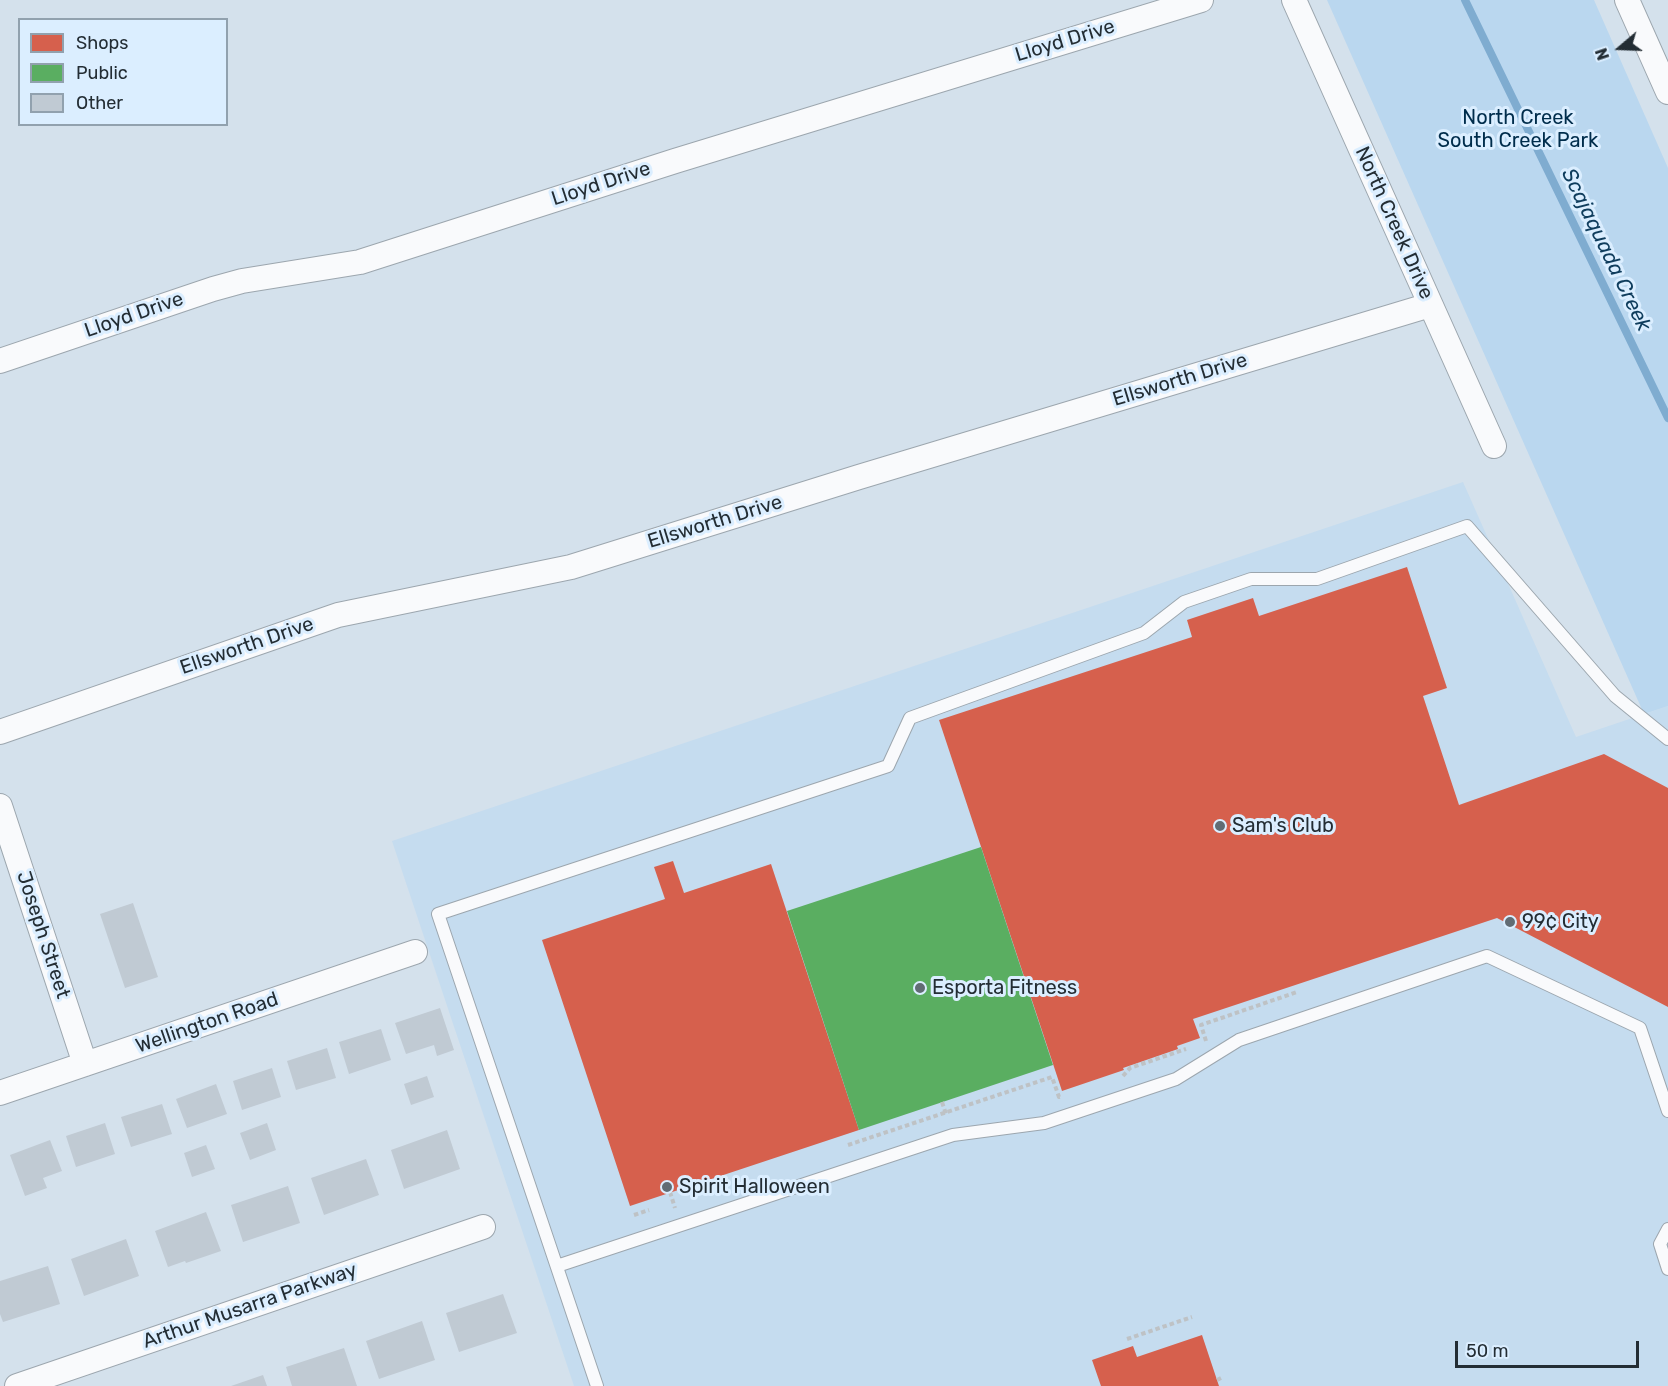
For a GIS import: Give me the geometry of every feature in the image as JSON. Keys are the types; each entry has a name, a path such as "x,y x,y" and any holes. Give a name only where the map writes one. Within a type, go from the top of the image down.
{"street":[{"name":"Lloyd Drive","path":"0,361 242,281 360,262 675,161 1201,0"},
{"name":"North Creek Drive","path":"1294,0 1494,446"},
{"path":"1627,0 1668,92"},
{"name":"Ellsworth Drive","path":"0,732 338,615 571,567 859,477 1430,305"},
{"name":"Joseph Street","path":"0,806 86,1064"},
{"name":"Wellington Road","path":"0,1093 415,952"},
{"name":"Arthur Musarra Parkway","path":"17,1386 483,1227"}],"lane":[{"path":"597,1386 438,914 888,766 910,717 1144,633 1184,602 1251,579 1317,579 1467,526 1615,696 1668,739"},
{"path":"557,1266 953,1135 1044,1123 1176,1078 1239,1040 1487,956 1640,1028 1668,1111"},
{"path":"1668,1229 1660,1244 1668,1269"}],"path":[{"path":"1116,1078 1126,1075 1131,1068 1207,1042 1201,1025 1297,992"},
{"path":"848,1145 946,1115 1052,1077 1059,1097 1069,1094"},
{"path":"942,1102 946,1115"},
{"path":"670,1192 675,1208"},
{"path":"634,1215 649,1210"},
{"path":"1127,1339 1192,1317"}],"shaded area":[{"path":"1463,482 1576,737 1668,706 1668,1386 574,1386 392,841"}],"green space":[{"name":"North Creek South Creek Park","path":"1327,0 1594,0 1668,168 1668,706 1644,714"}],"building: Shops":[{"name":"Sam's Club","path":"1407,567 1447,688 1423,696 1459,805 1604,754 1668,788 1668,1007 1497,918 1193,1019 1200,1038 1177,1046 1178,1049 1123,1068 1124,1070 1062,1091 939,720 1192,637 1187,620 1253,598 1259,616"},
{"path":"673,861 684,893 771,864 859,1130 630,1206 542,940 665,899 654,867"},
{"path":"1202,1335 1219,1386 1101,1386 1092,1360 1133,1346 1137,1357"}],"building: Public":[{"name":"Esporta Fitness","path":"981,847 1053,1065 859,1130 787,911"}],"building: Other":[{"path":"133,903 158,977 125,988 100,914"},
{"path":"440,1008 454,1050 437,1056 434,1045 406,1054 395,1023"},
{"path":"381,1029 391,1060 349,1074 339,1042"},
{"path":"327,1048 336,1078 296,1090 287,1061"},
{"path":"272,1068 281,1097 242,1110 233,1081"},
{"path":"427,1076 434,1097 411,1105 404,1084"},
{"path":"216,1084 227,1114 187,1128 176,1099"},
{"path":"162,1104 172,1134 131,1147 121,1117"},
{"path":"105,1123 115,1154 76,1167 66,1136"},
{"path":"267,1123 276,1150 250,1160 240,1133"},
{"path":"447,1130 460,1169 404,1189 391,1150"},
{"path":"50,1140 62,1171 43,1178 47,1188 25,1196 10,1155"},
{"path":"206,1145 215,1169 192,1177 184,1153"},
{"path":"366,1159 379,1195 324,1215 311,1178"},
{"path":"288,1186 300,1223 243,1242 231,1205"},
{"path":"206,1212 221,1251 168,1267 155,1231"},
{"path":"126,1239 139,1276 84,1296 71,1259"},
{"path":"48,1266 60,1304 3,1322 0,1314 0,1281"},
{"path":"503,1294 517,1333 459,1352 446,1313"},
{"path":"422,1321 435,1360 379,1379 366,1341"},
{"path":"344,1348 357,1386 292,1386 286,1367"},
{"path":"263,1375 267,1386 231,1386"}],"waterway":[{"name":"Scajaquada Creek","path":"1465,0 1668,418"}],"place":[{"name":"Sam's Club","path":"1220,826"},
{"name":"99¢ City","path":"1510,922"},
{"name":"Esporta Fitness","path":"920,988"},
{"name":"Spirit Halloween","path":"667,1187"}]}
